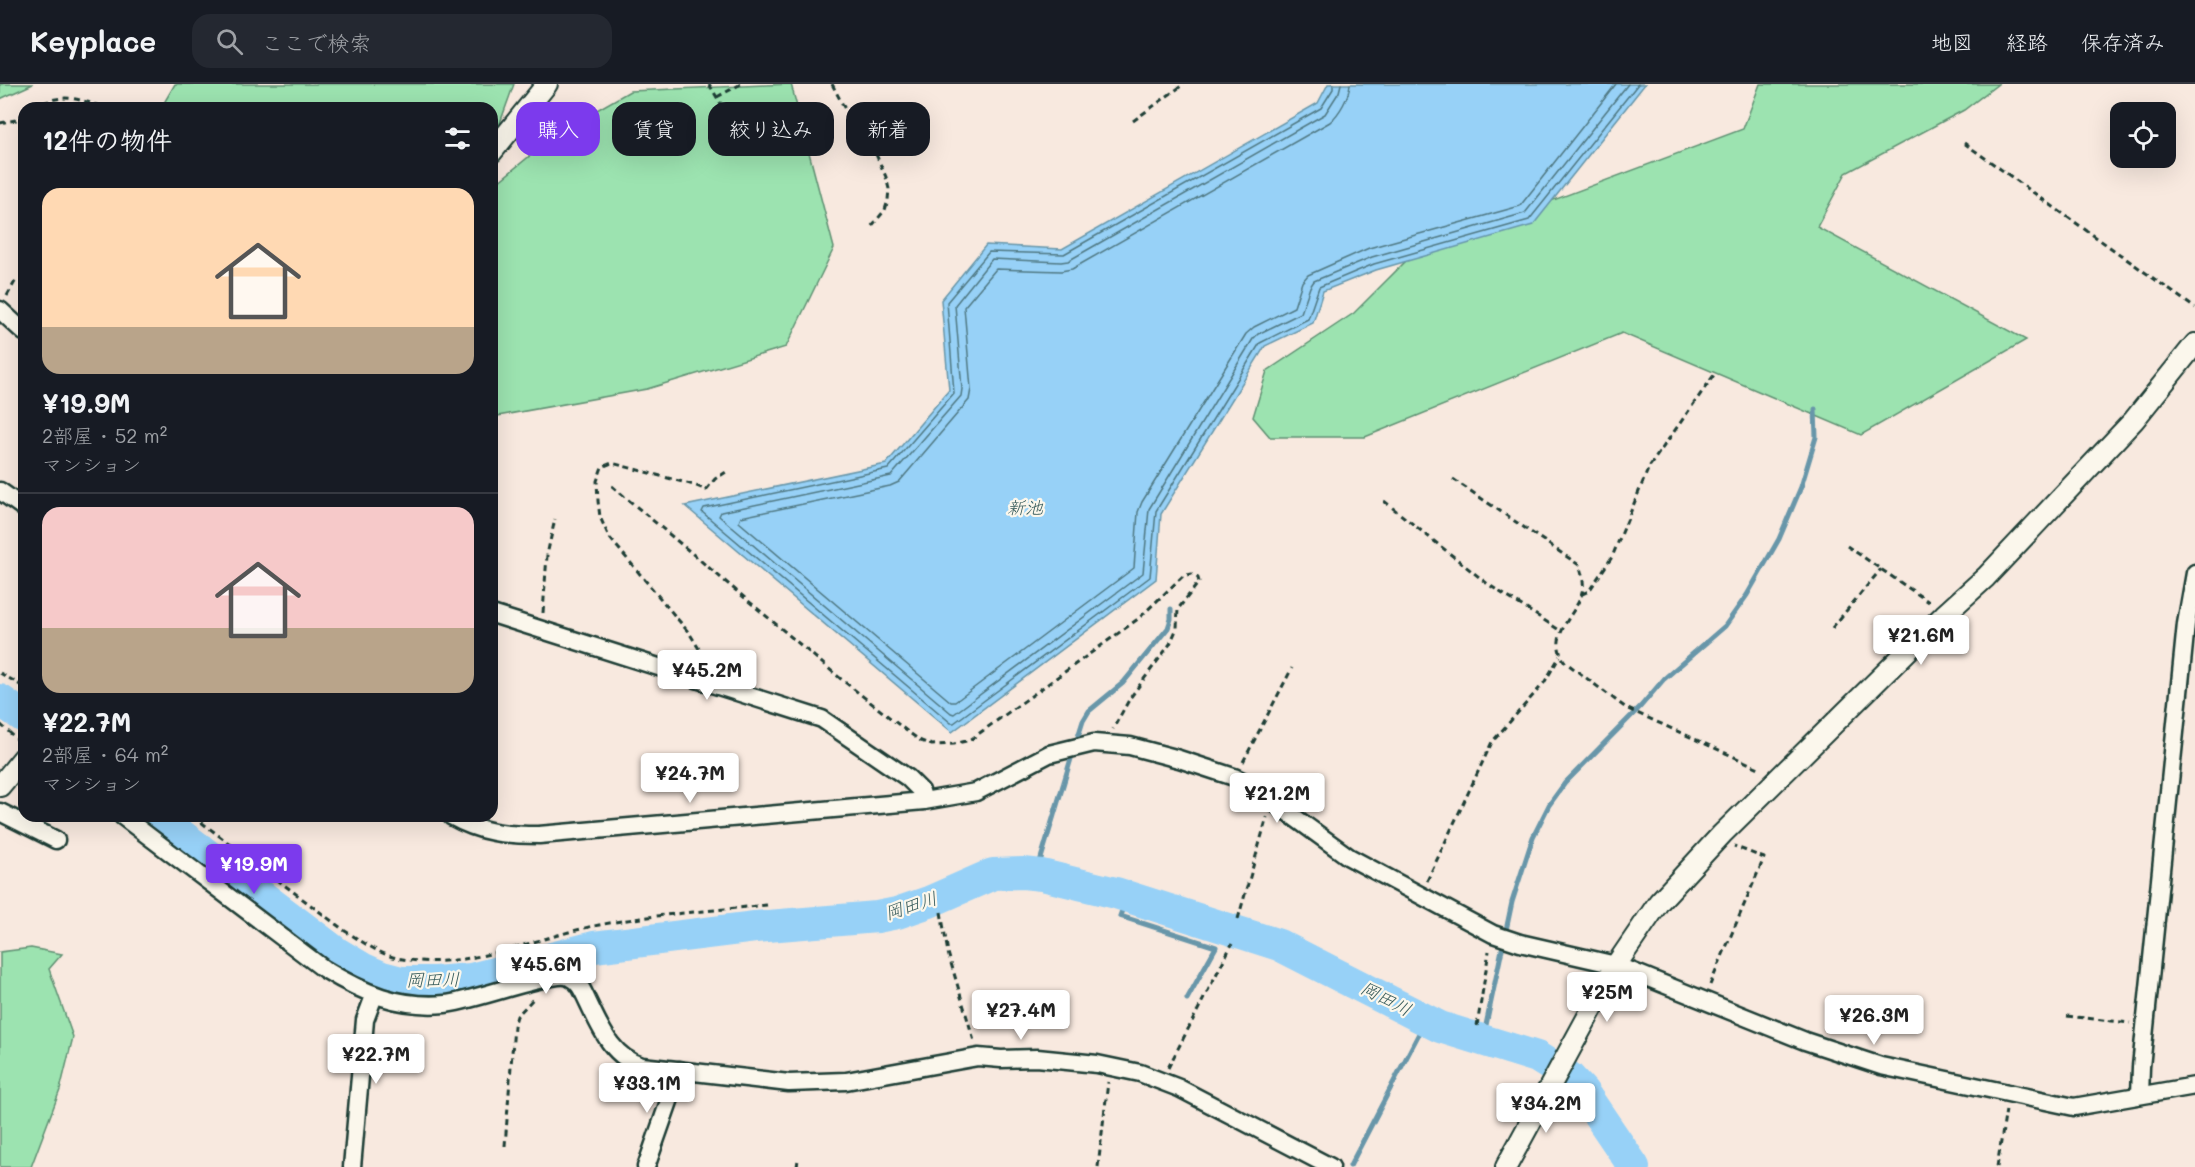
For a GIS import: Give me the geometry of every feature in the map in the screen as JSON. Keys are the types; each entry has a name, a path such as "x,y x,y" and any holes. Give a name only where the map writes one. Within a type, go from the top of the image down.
{"street":[{"path":"498,145 547,84"},
{"path":"0,310 18,326"},
{"path":"1506,1167 1617,965 1659,902 1722,834 1944,615 1986,577 2134,420 2195,344"},
{"path":"0,491 18,504"},
{"path":"2140,1095 2145,1025 2186,624 2195,573"},
{"path":"498,616 822,719 908,778 921,790 924,801"},
{"path":"463,822 478,830 509,835 539,835 924,801 976,792 1050,754 1094,743 1130,746 1235,778 1250,785 1274,800 1349,857 1493,934 1520,943 1617,965 1805,1041 1881,1066 2074,1107 2195,1086"},
{"path":"0,786 18,764"},
{"path":"0,812 18,821"},
{"path":"20,822 56,840"},
{"path":"130,822 324,969 374,996 409,1004 445,1005 494,994 554,976 568,976 580,985 616,1052 631,1063 789,1083 846,1081 978,1057 1037,1058 1110,1066 1140,1073 1179,1088 1331,1167"},
{"path":"352,1167 364,1020 374,996"},
{"path":"646,1167 680,1070"}],"path":[{"path":"709,84 720,102"},
{"path":"717,97 741,84"},
{"path":"832,84 849,117 867,134 886,177 889,189 885,210 871,227"},
{"path":"1133,121 1184,84"},
{"path":"46,102 64,97 83,102"},
{"path":"0,123 18,118"},
{"path":"1964,143 2195,308"},
{"path":"0,303 13,289 16,280"},
{"path":"1582,594 1588,591 1612,557 1649,467 1714,375"},
{"path":"707,683 711,670 690,634 609,537 600,517 597,481 602,467 612,463 706,490 715,479 726,472"},
{"path":"1420,897 1492,742 1544,683 1560,655 1561,631 1582,594 1583,576 1579,565 1453,479"},
{"path":"612,486 849,686 908,732 932,745 954,744 970,740 1138,619 1183,576 1192,574 1198,578 1199,582 1178,609 1177,628 1170,644 1125,706 1110,734 1109,744"},
{"path":"1384,501 1489,585 1561,631"},
{"path":"539,629 546,586 547,555 555,519"},
{"path":"1847,546 1929,602 1944,615"},
{"path":"1832,628 1881,569"},
{"path":"1560,655 1566,663 1626,708 1749,762 1779,779"},
{"path":"1235,778 1292,668"},
{"path":"0,673 18,684"},
{"path":"0,724 18,740"},
{"path":"1238,919 1274,800"},
{"path":"201,822 345,931 370,947 391,956 415,960 446,962 598,925 649,917 767,905"},
{"path":"1704,1000 1764,858 1736,847 1722,834"},
{"path":"941,912 948,953 978,1057"},
{"path":"1477,1026 1493,934"},
{"path":"1162,1081 1232,944"},
{"path":"505,1146 514,1026 517,1016 552,981 554,976"},
{"path":"2067,1016 2145,1025"},
{"path":"1098,1167 1110,1066"},
{"path":"1997,1167 2005,1114 2011,1094"},
{"path":"797,1167 798,1159"}],"green space":[{"path":"0,84 33,84 0,99"},
{"path":"175,84 514,84 498,128 498,102 164,102"},
{"path":"791,84 796,102 708,102 708,156 810,156 834,248 786,347 647,389 498,416 498,182 530,156 600,156 600,108 630,91"},
{"path":"1760,84 1998,84 1964,110 1846,173 1817,227 2026,340 1861,435 1622,333 1365,437 1270,437 1253,417 1267,371 1354,313 1415,252 1743,129"},
{"path":"31,948 62,954 49,969 73,1037 60,1090 31,1167 0,1167 0,952"}],"water":[{"name":"新池","path":"1328,84 1645,84 1533,225 1376,270 1323,291 1313,323 1265,346 1161,514 1156,579 952,732 685,506 886,464 949,390 941,300 986,245 1062,249 1318,103"}],"waterway":[{"path":"1481,1040 1512,902 1533,837 1549,805 1565,783 1641,706 1664,679 1725,626 1747,595 1779,539 1801,487 1816,437 1815,409"},
{"path":"1076,743 1089,711 1123,683 1168,628 1171,609"},
{"name":"岡田川","path":"0,700 18,713"},
{"path":"1036,875 1073,752"},
{"name":"岡田川","path":"164,822 337,953 362,968 401,982 471,979 594,947 755,927 877,917 929,902 993,874 1042,875 1116,893 1279,945 1440,1027 1537,1057 1569,1077 1583,1092 1634,1167"},
{"path":"1127,896 1120,916 1216,947 1187,999"},
{"path":"1350,1166 1426,1020"}]}
